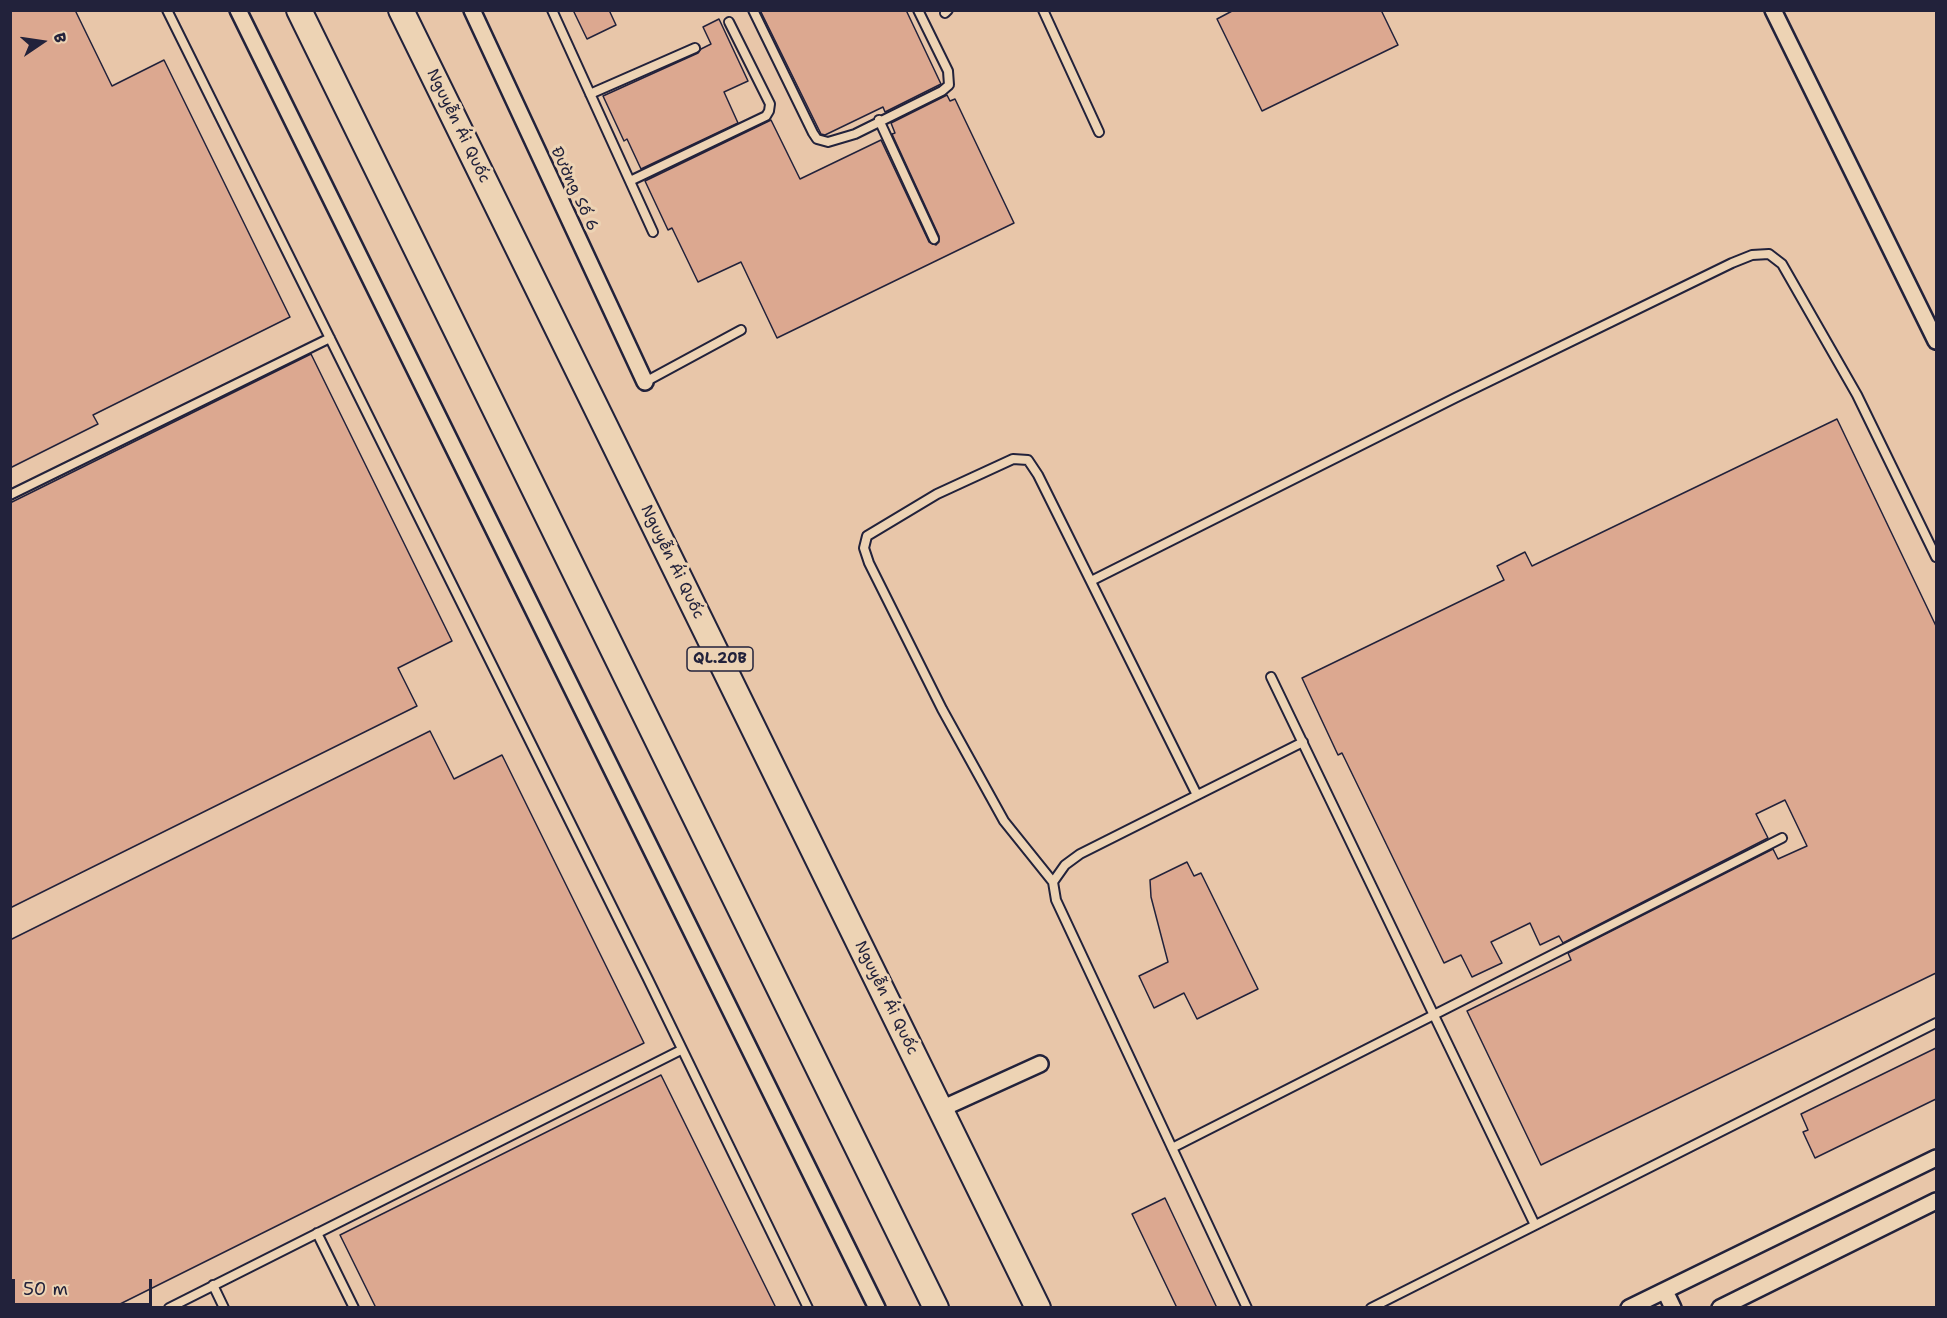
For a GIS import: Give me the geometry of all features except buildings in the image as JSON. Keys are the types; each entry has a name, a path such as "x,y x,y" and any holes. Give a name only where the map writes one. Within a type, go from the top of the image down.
{"main road":[{"path":"299,10 936,1308"},
{"name":"Nguyễn Ái Quốc","path":"401,10 1038,1308"}],"street":[{"path":"238,10 877,1308"},
{"name":"Đường Số 6","path":"472,10 645,382"},
{"path":"1773,10 1936,341"},
{"path":"940,1108 1040,1064"},
{"path":"1629,1308 1936,1158"},
{"path":"1720,1308 1936,1201"},
{"path":"1665,1291 1673,1308"}],"lane":[{"path":"167,10 637,955 681,1050 808,1308"},
{"path":"552,10 653,232"},
{"path":"753,10 817,139 828,142 855,134 879,120 942,91 948,85 948,71 918,10"},
{"path":"1043,10 1099,132"},
{"path":"630,181 766,116 770,104 729,22"},
{"path":"591,94 695,48"},
{"path":"879,120 933,239"},
{"path":"1091,581 1455,398 1732,263 1752,255 1769,254 1782,264 1857,395 1936,557"},
{"path":"645,382 741,330"},
{"path":"10,495 330,338"},
{"path":"1197,795 1038,475 1028,460 1013,459 937,494 867,536 864,548 869,563 942,709 1004,820 1053,882 1056,900 1247,1308"},
{"path":"1271,676 1535,1225"},
{"path":"1053,882 1065,865 1080,854 1303,742"},
{"path":"1172,1148 1782,838"},
{"path":"1371,1308 1936,1023"},
{"path":"169,1308 681,1050"},
{"path":"317,1233 354,1308"},
{"path":"213,1285 224,1308"}],"shaded area":[{"path":"11,11 1936,11 1936,1307 11,1307"}]}
